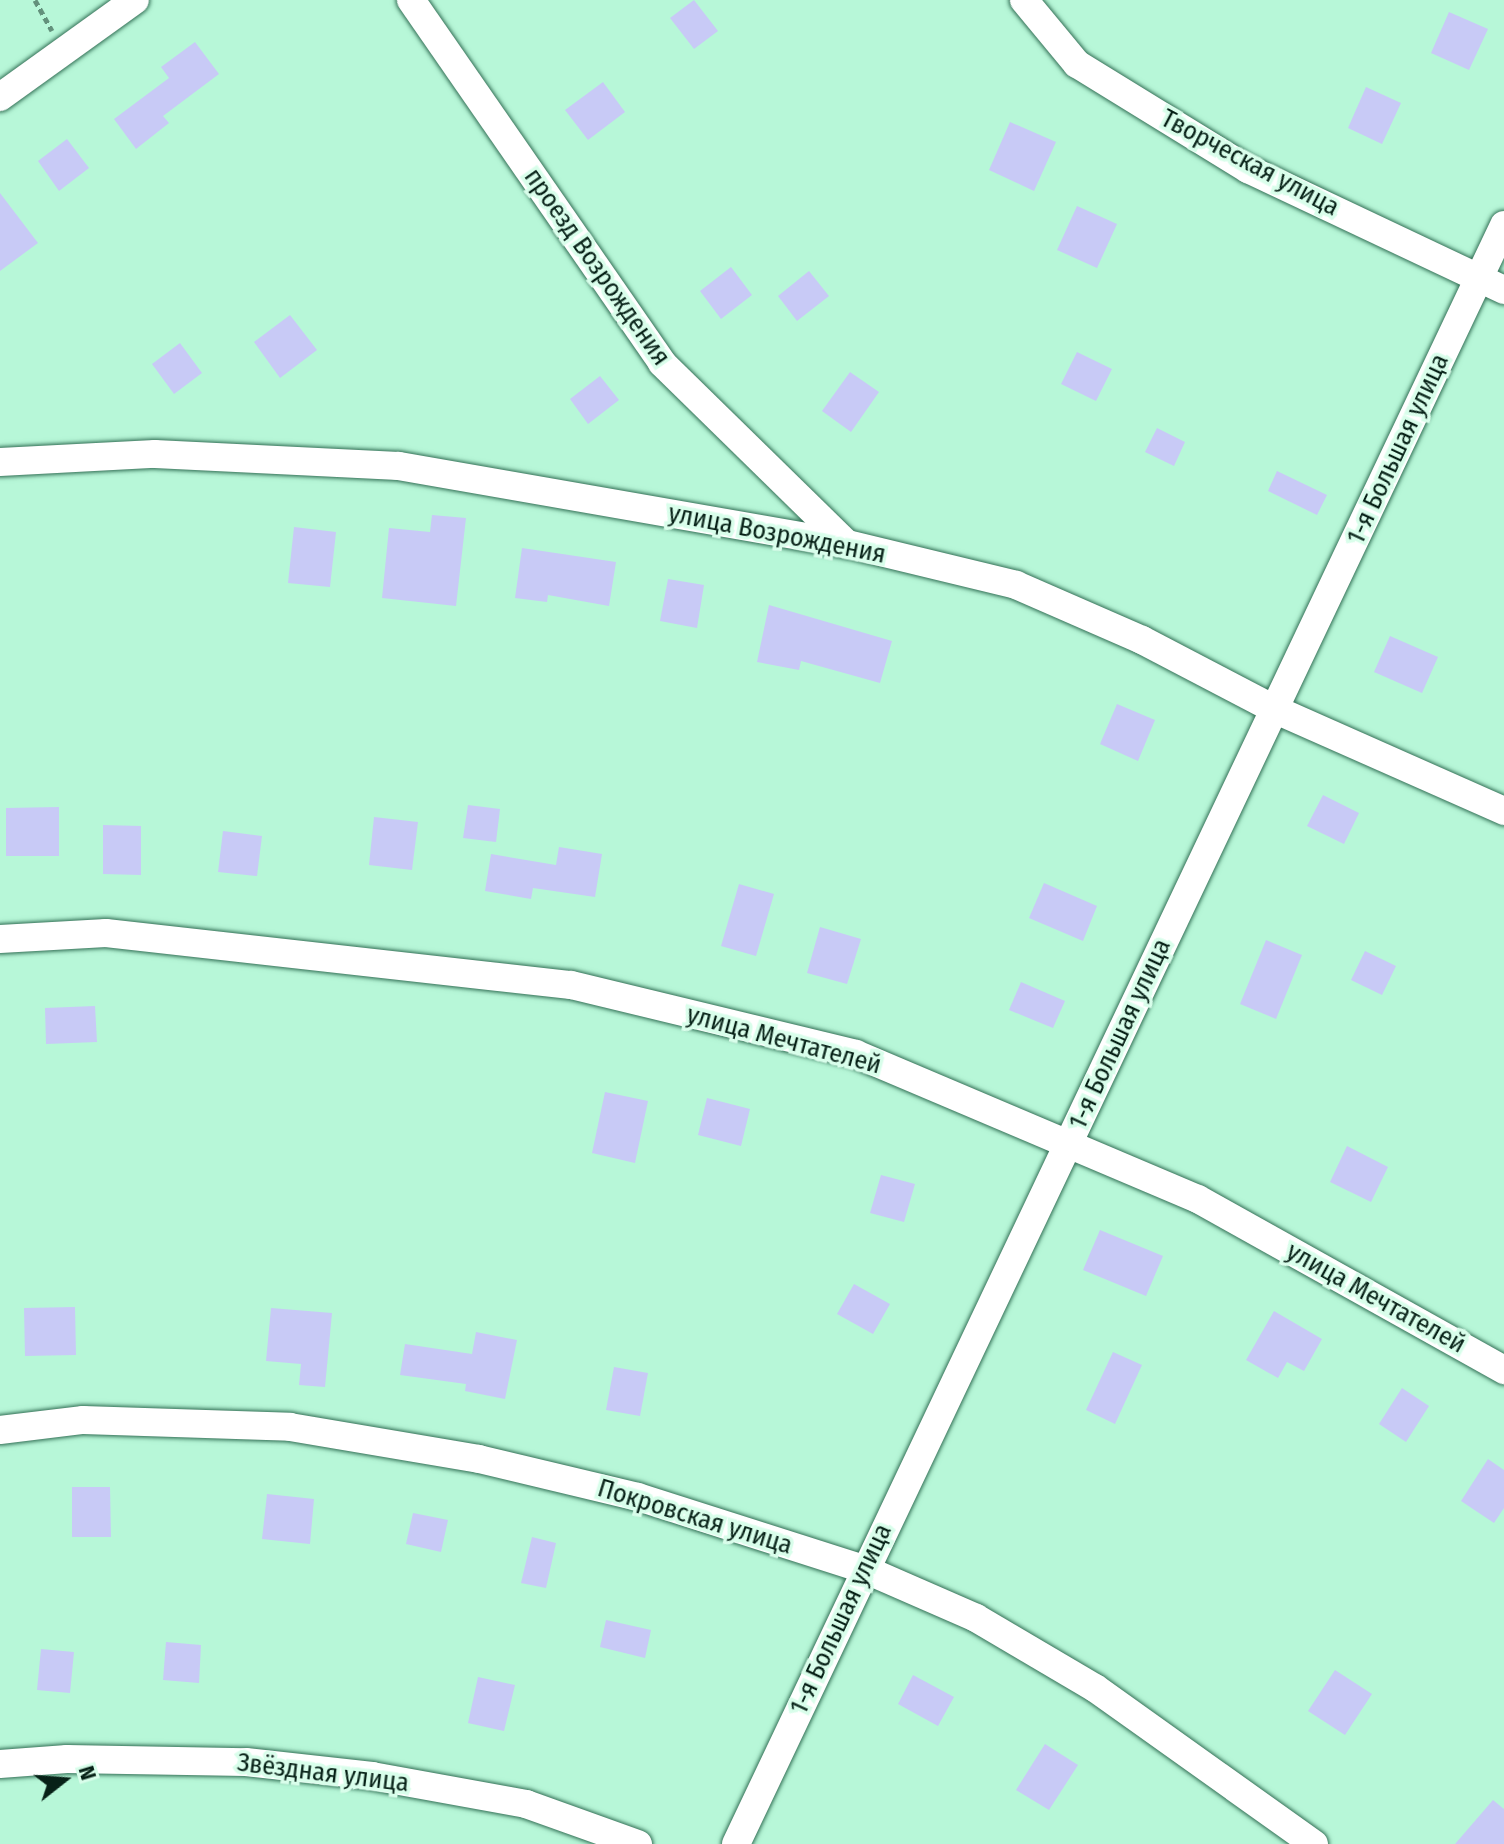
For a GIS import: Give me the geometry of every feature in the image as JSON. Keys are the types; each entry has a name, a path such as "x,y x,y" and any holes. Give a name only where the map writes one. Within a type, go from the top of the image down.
{"street":[{"path":"0,97 135,0"},
{"name":"проезд Возрождения","path":"411,0 662,363 847,544"},
{"name":"Творческая улица","path":"1024,0 1077,64 1248,169 1491,284"},
{"name":"1-я Большая улица","path":"736,1844 1274,709 1491,284 1504,225"},
{"name":"улица Возрождения","path":"0,462 155,454 399,466 847,544 1016,585 1142,640 1274,709 1504,811"},
{"name":"улица Мечтателей","path":"0,939 106,933 571,985 856,1054 1070,1140 1198,1199 1504,1370"},
{"name":"Покровская улица","path":"0,1430 83,1420 290,1427 479,1459 638,1497 864,1569 976,1618 1095,1688 1314,1844"},
{"name":"Звёздная улица","path":"0,1764 67,1759 246,1762 372,1776 526,1804 638,1844"}],"building":[{"path":"694,0 718,31 694,49 670,18"},
{"path":"1449,12 1488,29 1469,70 1431,53"},
{"path":"195,42 219,74 163,116 169,123 136,149 114,119 169,78 161,67"},
{"path":"603,82 625,112 588,140 565,110"},
{"path":"1366,87 1401,103 1382,144 1348,128"},
{"path":"1010,122 1056,142 1034,191 989,170"},
{"path":"67,139 89,168 59,191 38,161"},
{"path":"0,193 38,243 0,271"},
{"path":"1077,206 1117,224 1097,268 1057,250"},
{"path":"731,267 752,295 721,319 700,291"},
{"path":"809,271 829,296 797,321 778,296"},
{"path":"290,315 317,350 280,378 254,342"},
{"path":"180,343 202,373 174,394 152,364"},
{"path":"1077,352 1112,369 1096,401 1061,384"},
{"path":"850,372 879,392 851,432 822,411"},
{"path":"600,376 619,400 588,424 570,399"},
{"path":"1157,428 1185,442 1174,466 1145,452"},
{"path":"1277,471 1327,495 1317,515 1268,491"},
{"path":"432,515 466,518 456,606 382,598 389,528 430,532"},
{"path":"294,527 336,532 330,587 288,583"},
{"path":"522,548 616,562 609,606 548,595 547,602 515,598"},
{"path":"668,579 704,585 697,628 660,621"},
{"path":"769,605 892,641 880,683 801,661 799,670 757,662"},
{"path":"1390,636 1438,657 1422,693 1374,672"},
{"path":"1117,704 1155,720 1138,761 1100,744"},
{"path":"1323,795 1359,813 1344,844 1307,826"},
{"path":"468,805 500,809 496,842 463,838"},
{"path":"59,807 59,856 6,856 6,808"},
{"path":"374,817 418,822 412,870 369,865"},
{"path":"103,825 141,826 141,875 103,874"},
{"path":"223,831 262,836 257,876 218,872"},
{"path":"559,847 602,854 595,897 533,888 531,899 485,891 491,854 556,865"},
{"path":"1044,883 1097,906 1083,941 1029,918"},
{"path":"739,884 774,894 756,956 721,946"},
{"path":"820,927 861,939 847,984 807,973"},
{"path":"1266,940 1302,955 1276,1019 1240,1004"},
{"path":"1365,951 1396,966 1382,995 1351,980"},
{"path":"1021,982 1065,1001 1053,1028 1009,1010"},
{"path":"95,1006 97,1042 46,1044 45,1008"},
{"path":"605,1092 648,1101 635,1163 592,1153"},
{"path":"707,1098 750,1109 741,1146 698,1135"},
{"path":"1347,1146 1388,1167 1371,1202 1330,1182"},
{"path":"881,1175 915,1184 904,1222 870,1213"},
{"path":"1100,1230 1163,1256 1146,1296 1083,1270"},
{"path":"854,1284 890,1304 873,1334 837,1314"},
{"path":"75,1307 76,1355 25,1356 24,1308"},
{"path":"271,1308 332,1313 325,1387 299,1385 301,1364 266,1361"},
{"path":"1274,1311 1322,1339 1304,1371 1287,1362 1278,1378 1246,1360"},
{"path":"476,1332 517,1340 505,1399 465,1391 466,1384 400,1375 405,1344 472,1354"},
{"path":"1113,1352 1142,1365 1115,1424 1086,1410"},
{"path":"614,1367 648,1373 640,1416 606,1410"},
{"path":"1402,1388 1429,1406 1406,1442 1379,1424"},
{"path":"1488,1459 1504,1470 1504,1508 1494,1523 1461,1501"},
{"path":"72,1487 110,1487 111,1537 72,1537"},
{"path":"267,1494 314,1499 310,1544 262,1539"},
{"path":"413,1513 448,1520 441,1552 406,1544"},
{"path":"532,1537 556,1543 546,1588 521,1583"},
{"path":"606,1620 651,1630 645,1658 600,1647"},
{"path":"166,1642 201,1645 199,1683 163,1680"},
{"path":"41,1649 74,1652 70,1693 37,1690"},
{"path":"1335,1670 1372,1694 1345,1735 1308,1711"},
{"path":"913,1675 954,1697 938,1726 898,1704"},
{"path":"478,1677 515,1685 504,1731 468,1723"},
{"path":"1045,1744 1078,1765 1049,1810 1016,1790"},
{"path":"1493,1800 1504,1809 1504,1844 1455,1844"}]}
